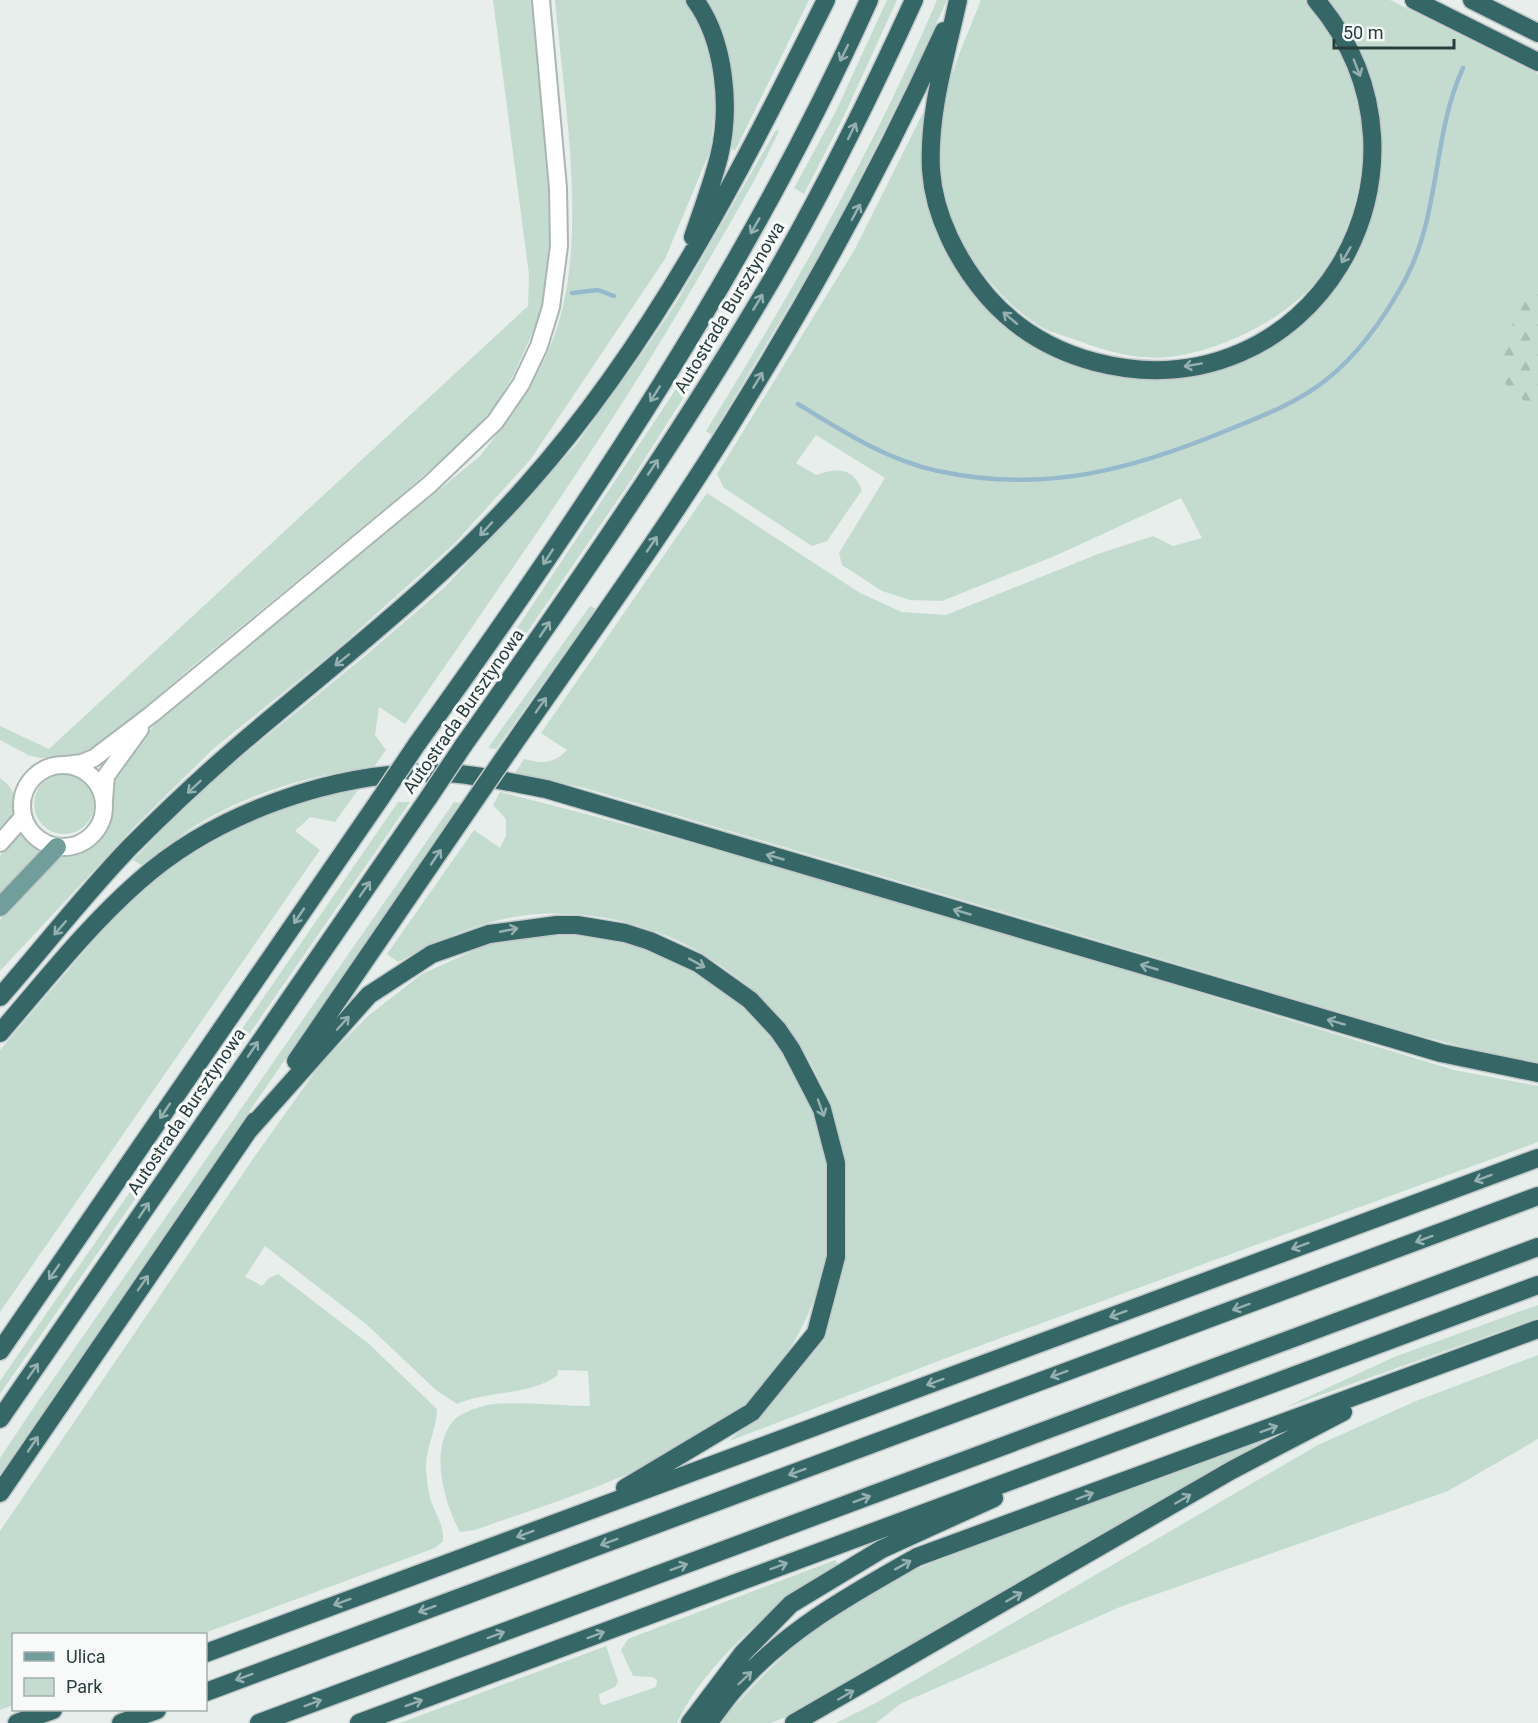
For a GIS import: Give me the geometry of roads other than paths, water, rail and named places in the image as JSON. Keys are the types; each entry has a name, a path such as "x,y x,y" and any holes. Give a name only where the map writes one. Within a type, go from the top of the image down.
{"highway":[{"path":"682,273 719,156 724,110 720,59 703,11 695,0"},
{"path":"0,997 137,841 244,741 366,641 481,535 533,479 610,384 682,273 755,143 826,0"},
{"name":"Autostrada Bursztynowa","path":"0,1351 417,744 539,571 704,315 807,128 869,0"},
{"name":"Autostrada Bursztynowa","path":"0,1419 569,593 715,374 754,311 842,151 914,0"},
{"path":"958,0 935,102 931,131 931,171 941,216 964,265 981,288 1010,319 1051,346 1108,365 1165,369 1225,357 1248,348 1286,325 1322,292 1355,240 1371,185 1374,145 1372,118 1366,93 1348,46 1317,0"},
{"path":"0,1493 697,477 794,321 856,212 958,0"},
{"path":"1414,0 1538,62"},
{"path":"1472,0 1538,31"},
{"path":"1494,0 1538,31"},
{"path":"0,1033 118,901 139,881 199,838 268,804 309,791 355,781 444,773 546,789 1441,1053 1538,1073"},
{"path":"249,1130 369,995 432,954 471,939 513,929 578,925 650,941 715,973 750,1000 771,1022 803,1069 816,1094 832,1142 836,1163 836,1257 816,1333 752,1412 580,1514"},
{"path":"207,1653 1538,1158"},
{"path":"207,1692 1538,1196"},
{"path":"258,1723 1538,1247"},
{"path":"359,1723 1538,1285"},
{"path":"708,1723 740,1682 788,1638 840,1600 917,1557 1538,1329"},
{"path":"794,1723 1232,1470 1408,1378"},
{"path":"690,1723 737,1660 791,1604 882,1549 969,1510 1082,1454"},
{"path":"17,1723 50,1711"},
{"path":"121,1723 154,1711"}],"main road":[{"path":"0,907 57,847"}],"street":[{"path":"152,714 106,776 102,816 96,830 79,843 57,847 42,842 30,831 23,817 21,802 26,788 39,772 52,766 82,763 94,758 152,714 429,485 495,422 521,384 539,346 551,307 559,246 558,188 541,0"},
{"path":"66,765 79,768 90,776 99,788 104,802"},
{"path":"0,843 23,817"}],"waterway":[{"path":"798,404 865,443 901,460 938,471 1014,480 1050,479 1086,474 1157,457 1254,420 1291,402 1326,380 1350,358 1380,321 1405,280 1417,254 1425,228 1446,120 1463,68"},
{"path":"572,293 598,290 614,296"}]}
